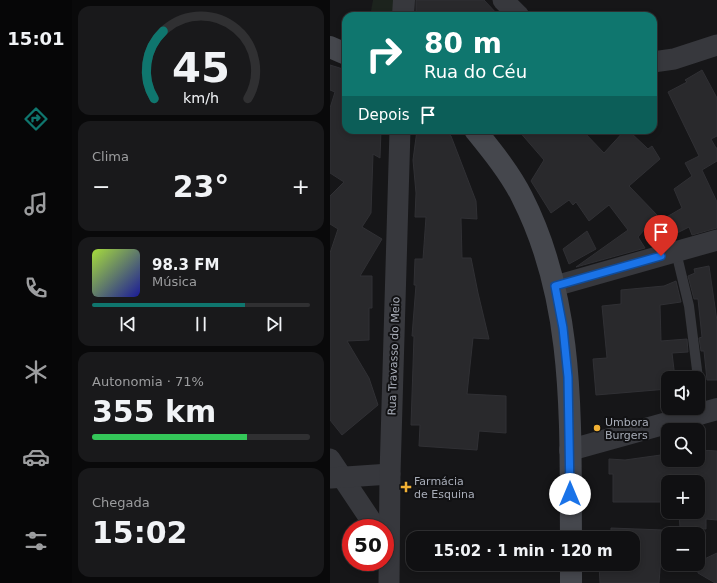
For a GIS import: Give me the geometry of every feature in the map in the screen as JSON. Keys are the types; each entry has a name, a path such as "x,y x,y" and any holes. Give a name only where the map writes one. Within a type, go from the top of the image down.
{"main road":[{"path":"330,47 342,52"},
{"path":"479,134 500,162 522,196 541,241 555,286 563,328 568,377 571,531"},
{"path":"571,571 571,583"}],"street":[{"path":"403,12 404,0"},
{"path":"503,0 515,12"},
{"path":"657,61 674,58 717,45"},
{"name":"Rua Travasso do Meio","path":"388,519 400,134"},
{"path":"555,286 717,240"},
{"path":"570,450 709,411"},
{"path":"330,460 336,478 369,519"},
{"path":"336,478 390,474"},
{"name":"Rua Travasso do Meio","path":"388,571 389,583"}],"lane":[{"path":"676,252 689,306 697,371"},
{"path":"705,399 709,411"}],"shaded area":[{"path":"373,0 395,0 394,12 371,12"}],"building":[{"path":"416,0 484,0 495,12 416,12"},
{"path":"330,65 342,69 342,134 381,134 380,158 373,154 371,213 362,227 382,239 360,276 372,276 372,308 369,308 369,340 347,341 369,378 378,405 342,435 330,420 330,253 338,229 330,224 330,196 344,182 330,173 330,108 335,92 330,90"},
{"path":"702,70 717,98 717,136 711,139 717,148 717,161 702,170 717,202 717,228 692,235 689,227 673,235 665,218 682,208 674,189 692,176 685,163 699,156 668,92 687,82 685,80"},
{"path":"416,134 448,134 451,136 476,201 477,219 461,218 462,258 471,258 489,339 473,338 467,394 506,396 506,433 479,431 477,450 419,446 420,425 411,425 414,336 412,336 416,285 414,285 415,259 423,259 426,217 415,217 416,193 413,160"},
{"path":"521,134 586,134 604,153 621,134 632,134 648,149 652,146 660,159 629,186 657,215 638,237 645,248 576,267 628,230 609,205 589,221 576,202 573,205 569,200 551,213 531,181 544,160"},
{"path":"587,231 596,249 569,264 563,249"},
{"path":"709,266 717,321 717,380 707,380 704,351 701,351 699,338 702,337 698,299 694,299 688,276 695,273 694,269"},
{"path":"676,281 681,302 660,305 661,341 687,339 688,352 672,353 674,371 661,371 661,390 596,395 593,359 607,358 602,306 621,304 621,290 664,286"},
{"path":"705,450 717,451 717,520 706,519 706,529 705,527 680,527 679,519 705,519 705,475 661,475 661,502 613,502 613,474 609,474 609,459 625,460 661,455 661,467 705,467"},
{"path":"611,528 661,530 659,583 600,583 599,571 640,571 640,531 611,531"},
{"path":"717,553 717,583 698,573 698,571 705,571 705,559"}],"place":[{"name":"Umbora Burgers","path":"597,428"},
{"name":"Farmácia de Esquina","path":"406,487"}],"route":[{"path":"570,494 568,377 563,328 555,286 661,256"}]}
